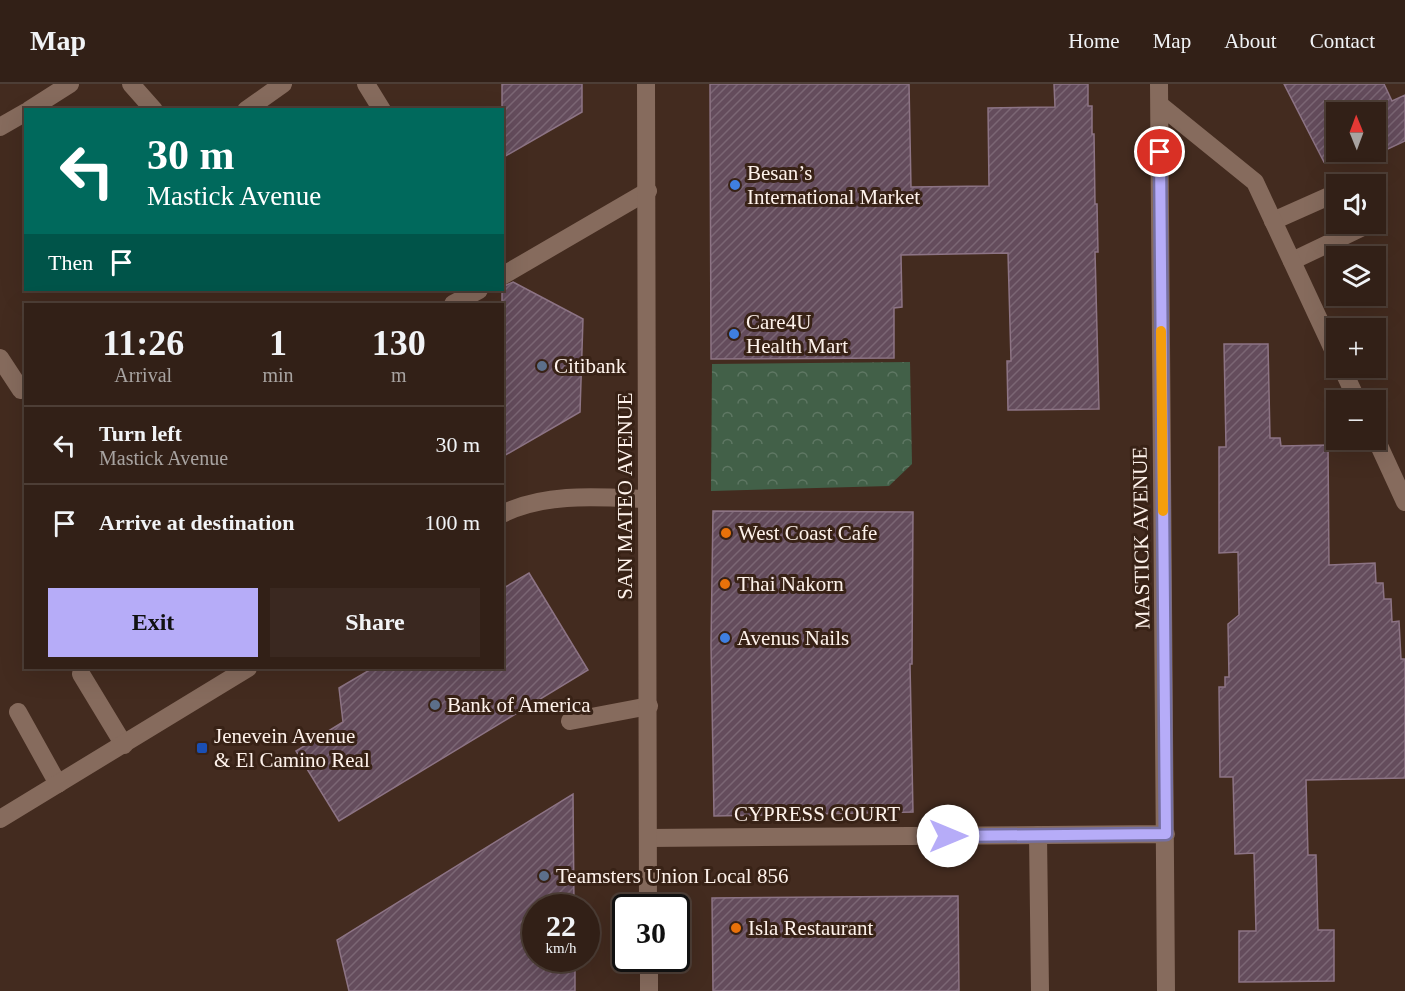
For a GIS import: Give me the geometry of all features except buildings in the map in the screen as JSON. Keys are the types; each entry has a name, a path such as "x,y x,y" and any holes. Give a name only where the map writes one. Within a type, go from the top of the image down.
{"street":[{"path":"32,108 70,84"},
{"path":"131,84 152,108"},
{"path":"249,108 283,84"},
{"path":"366,84 381,108"},
{"name":"SAN MATEO AVENUE","path":"646,84 648,894"},
{"name":"MASTICK AVENUE","path":"1159,84 1166,991"},
{"path":"1160,105 1255,182 1326,334"},
{"path":"0,128 24,113"},
{"path":"504,275 648,190"},
{"path":"1273,221 1326,197"},
{"path":"1292,261 1348,234"},
{"path":"455,303 477,291"},
{"path":"0,357 21,390"},
{"path":"1381,450 1405,502"},
{"path":"504,513 548,500 593,497 647,499"},
{"path":"0,819 246,669"},
{"path":"81,674 124,745"},
{"path":"570,721 649,706"},
{"path":"18,712 58,784"},
{"name":"CYPRESS COURT","path":"648,838 1166,834"},
{"path":"1038,835 1040,991"},
{"path":"649,972 649,991"}],"green space":[{"path":"910,362 912,464 889,486 711,491 712,364"}],"slow traffic":[{"path":"1161,331 1163,511"}],"place":[{"name":"Besan’s International Market","path":"735,185"},
{"name":"Care4U Health Mart","path":"734,334"},
{"name":"Citibank","path":"542,366"},
{"name":"West Coast Cafe","path":"726,533"},
{"name":"Thai Nakorn","path":"725,584"},
{"name":"Avenus Nails","path":"725,638"},
{"name":"Bank of America","path":"435,705"},
{"name":"Jenevein Avenue & El Camino Real","path":"202,748"},
{"name":"Teamsters Union Local 856","path":"544,876"},
{"name":"Isla Restaurant","path":"736,928"}],"route":[{"path":"948,836 1166,834 1160,152"}]}
